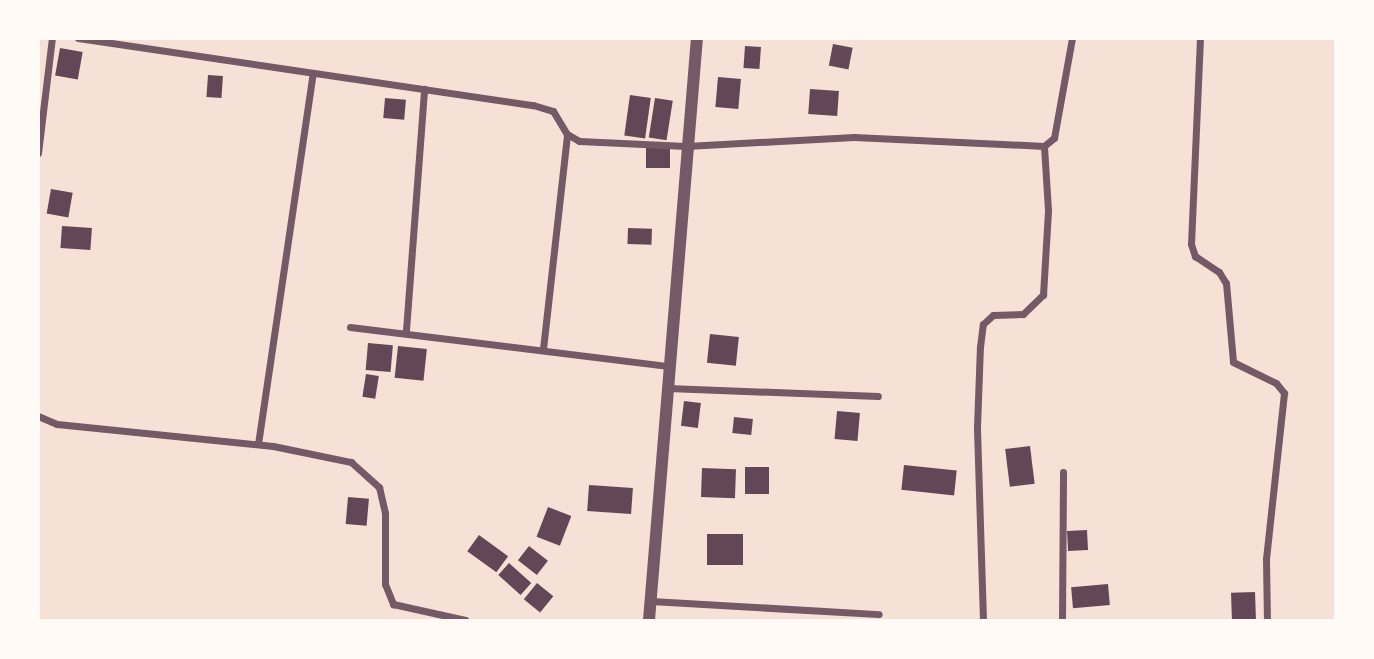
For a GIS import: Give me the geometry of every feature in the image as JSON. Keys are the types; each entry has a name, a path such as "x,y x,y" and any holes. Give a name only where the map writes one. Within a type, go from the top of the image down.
{"street":[{"path":"38,153 52,38"},
{"path":"78,38 533,105 553,111 567,134 579,141 686,146 854,137 1044,146 1054,138 1072,38"},
{"path":"649,621 686,146 697,38"},
{"path":"1200,38 1191,244 1195,256 1219,272 1226,283 1233,362 1276,383 1284,393 1266,559 1267,621"},
{"path":"258,444 313,73"},
{"path":"406,330 424,89"},
{"path":"543,349 567,134"},
{"path":"984,621 977,427 979,347 983,324 993,315 1023,314 1043,295 1048,210 1044,146"},
{"path":"350,327 406,330 668,366"},
{"path":"667,388 878,396"},
{"path":"38,416 57,424 258,444 351,462 379,487 385,513 385,584 393,604 465,621"},
{"path":"1062,621 1063,472"},
{"path":"651,601 879,614"}],"building":[{"path":"833,44 853,48 848,69 829,66"},
{"path":"745,46 761,47 759,69 743,68"},
{"path":"60,48 83,52 78,80 55,76"},
{"path":"208,75 223,76 221,98 206,97"},
{"path":"718,77 741,79 738,109 715,107"},
{"path":"810,89 839,91 837,116 808,114"},
{"path":"630,95 651,98 645,139 624,136"},
{"path":"385,98 406,100 404,120 383,118"},
{"path":"655,98 673,101 667,140 649,138"},
{"path":"646,148 670,148 670,168 646,168"},
{"path":"51,189 73,193 68,217 47,214"},
{"path":"62,226 92,228 90,250 60,248"},
{"path":"628,228 652,229 651,245 627,244"},
{"path":"710,334 739,337 736,366 707,363"},
{"path":"368,343 393,345 391,372 366,370"},
{"path":"398,346 427,349 423,381 395,378"},
{"path":"366,374 379,376 375,399 362,397"},
{"path":"684,401 701,403 698,428 681,426"},
{"path":"837,411 860,413 857,441 835,439"},
{"path":"734,417 753,419 751,435 732,433"},
{"path":"1030,446 1035,484 1010,487 1005,449"},
{"path":"904,465 957,471 954,495 901,490"},
{"path":"745,467 769,467 769,494 745,494"},
{"path":"702,468 736,469 735,498 701,497"},
{"path":"589,485 633,488 631,514 587,511"},
{"path":"348,497 369,499 367,526 346,524"},
{"path":"548,507 571,516 560,546 537,537"},
{"path":"1087,530 1088,550 1068,551 1067,531"},
{"path":"707,534 743,534 743,565 707,565"},
{"path":"479,535 508,556 496,572 467,551"},
{"path":"529,546 548,561 537,575 518,560"},
{"path":"509,563 531,583 521,595 498,575"},
{"path":"537,583 553,596 540,613 524,599"},
{"path":"1108,584 1110,605 1073,608 1071,587"},
{"path":"1255,592 1256,620 1232,620 1231,593"}]}
